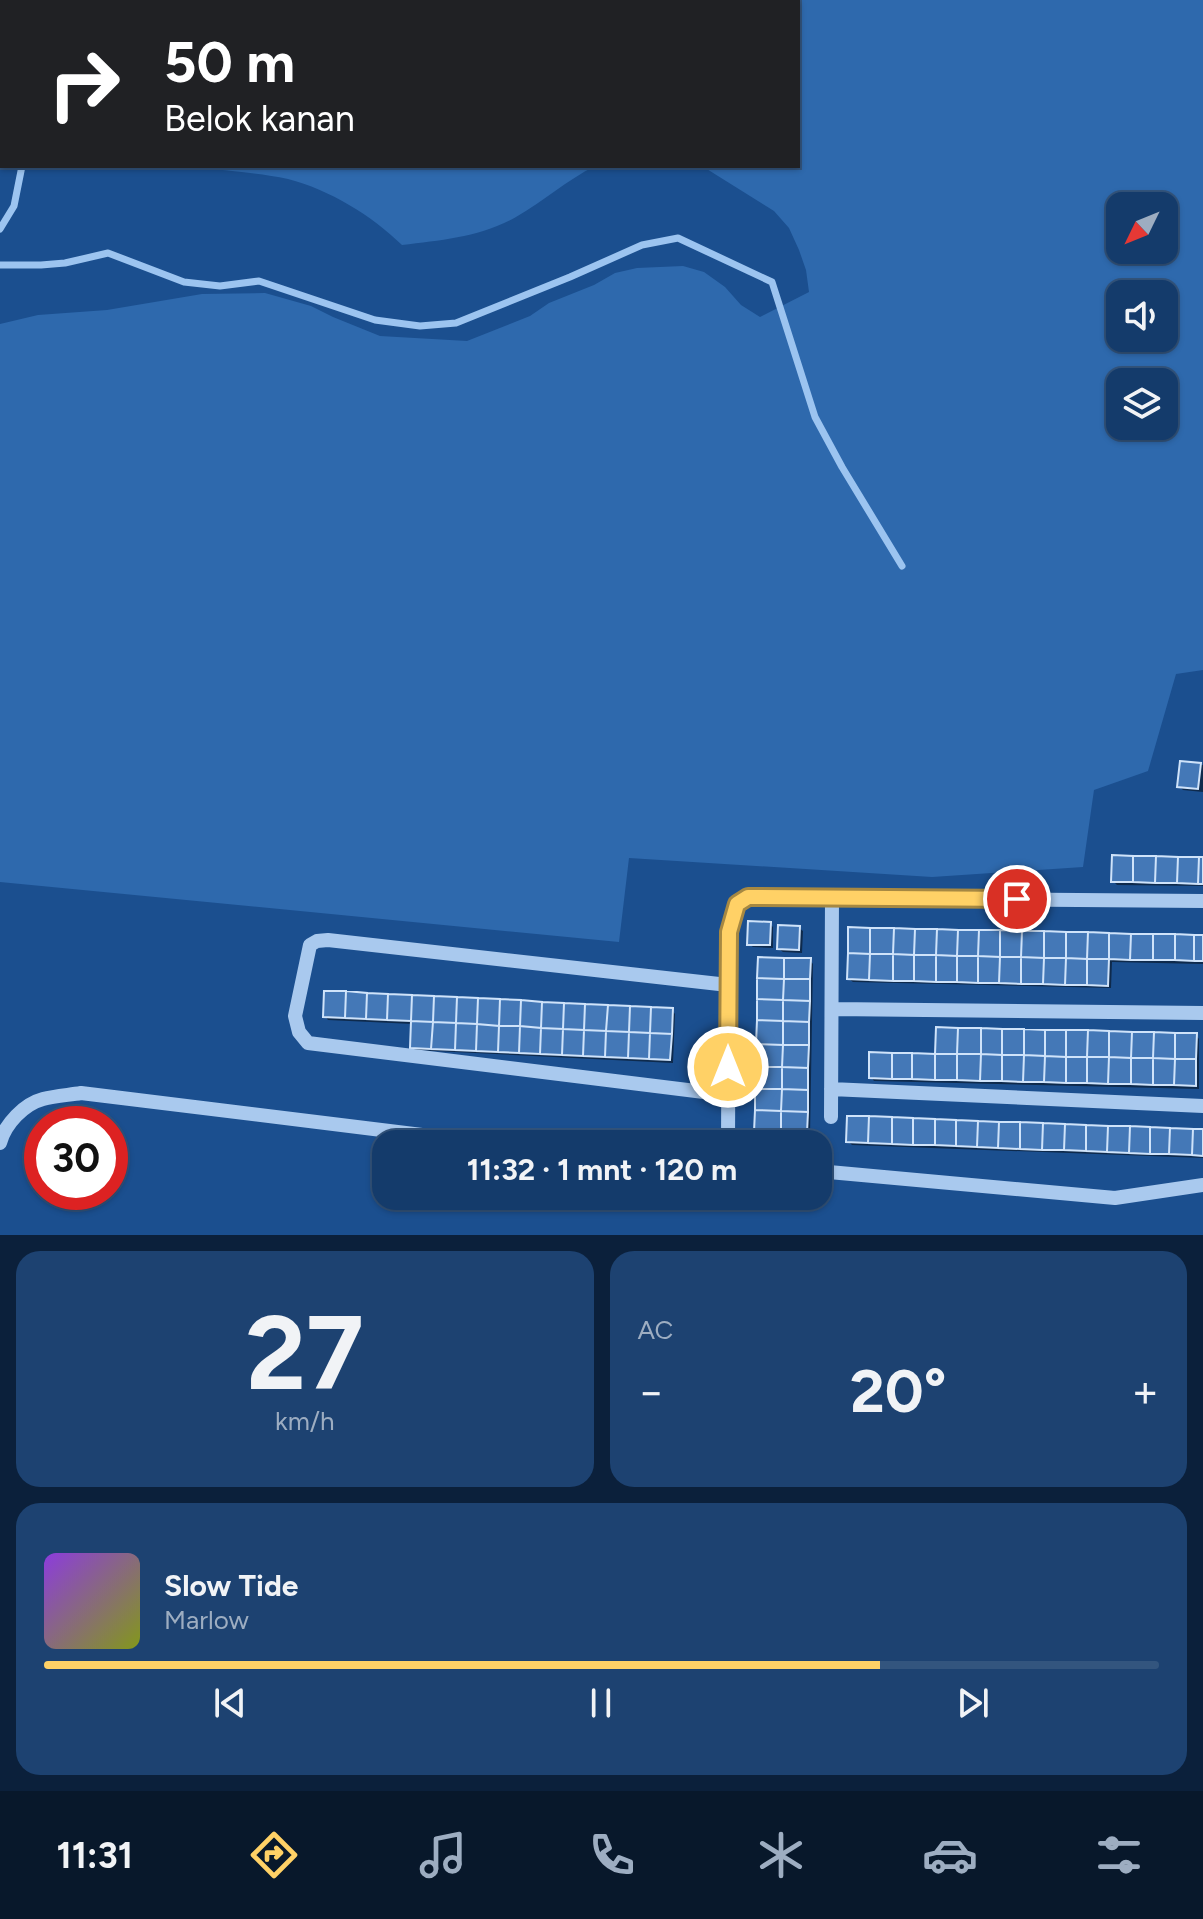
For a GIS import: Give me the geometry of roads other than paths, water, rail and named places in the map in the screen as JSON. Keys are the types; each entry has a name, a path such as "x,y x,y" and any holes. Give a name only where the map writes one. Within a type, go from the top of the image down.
{"street":[{"path":"728,1130 729,932 737,904 748,897 1203,901"},
{"path":"831,1117 832,898"},
{"path":"728,985 328,940 310,945 295,1016 299,1032 308,1043 728,1095"},
{"path":"833,1009 1203,1013"},
{"path":"831,1089 1203,1106"},
{"path":"0,1143 2,1134 15,1116 40,1100 81,1093 381,1130"},
{"path":"832,1172 1115,1198 1203,1185"}],"waterway":[{"path":"0,229 14,206 22,168"},
{"path":"0,265 65,263 108,253 184,282 220,286 259,281 375,320 420,326 456,323 642,245 678,238 772,282 815,417 902,566"}]}
